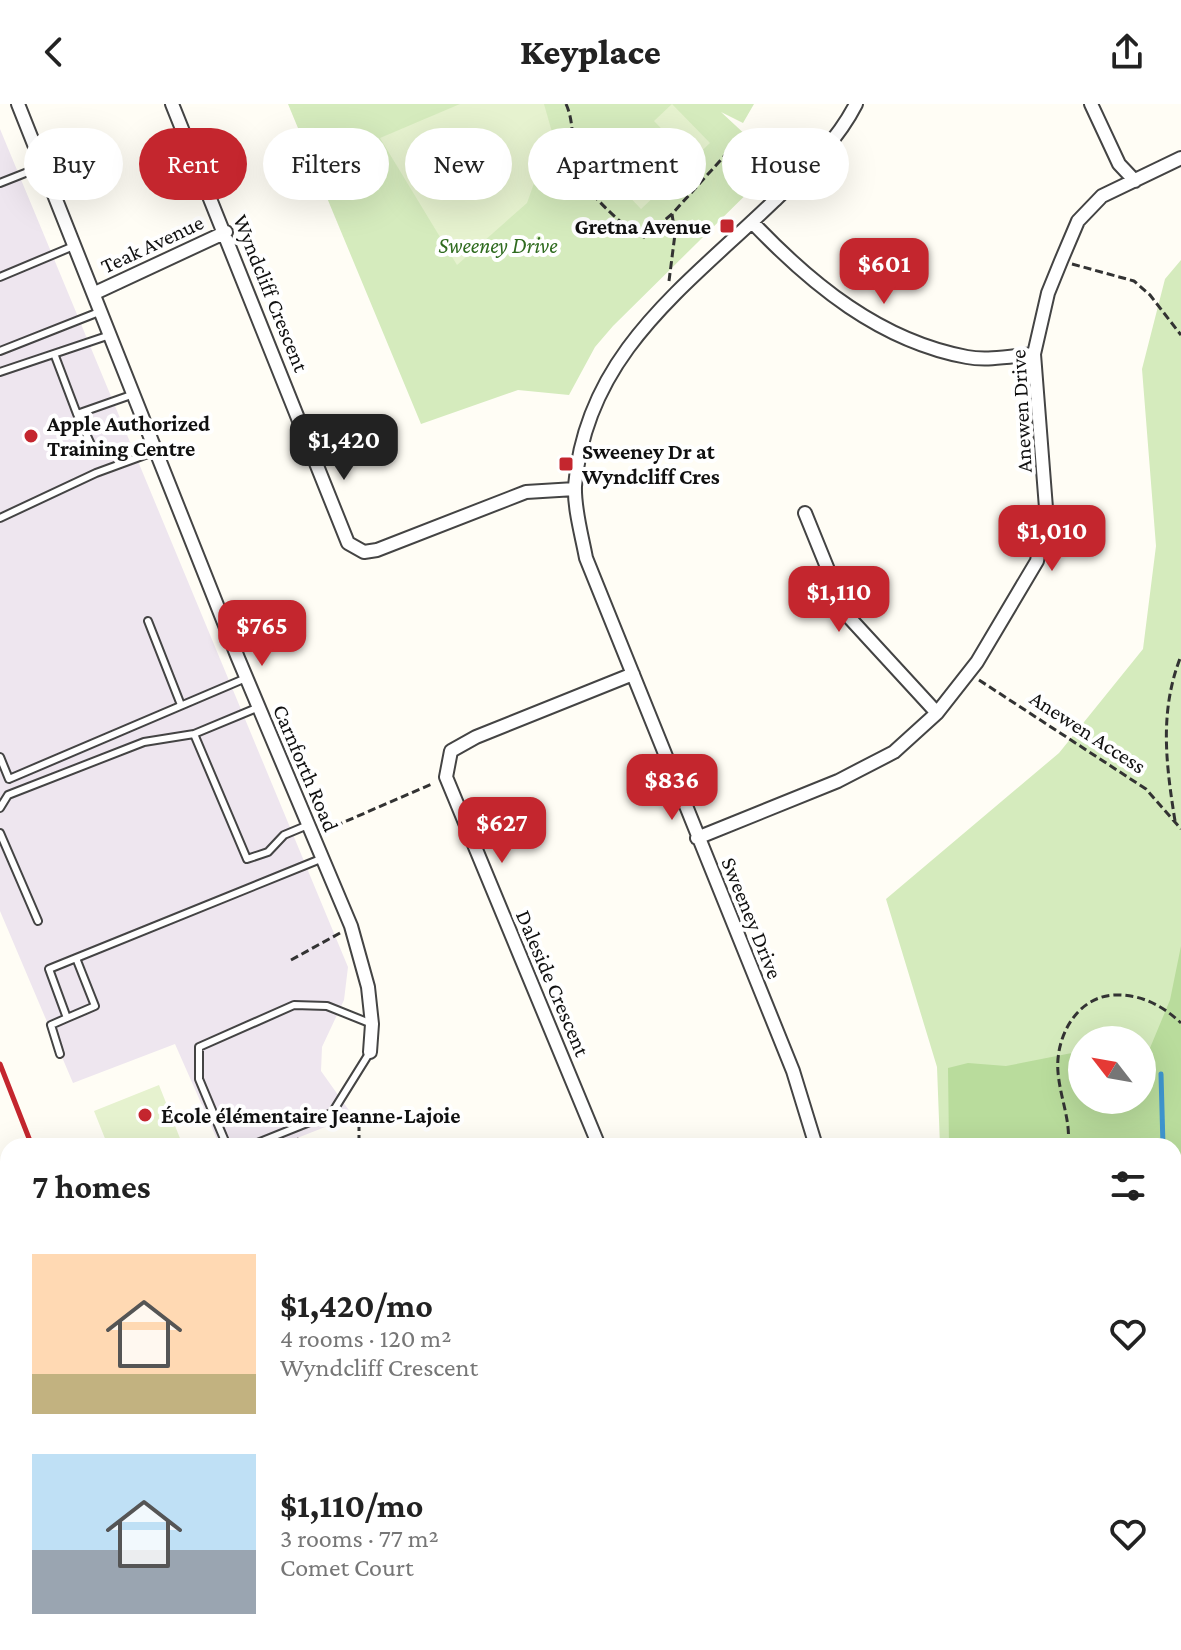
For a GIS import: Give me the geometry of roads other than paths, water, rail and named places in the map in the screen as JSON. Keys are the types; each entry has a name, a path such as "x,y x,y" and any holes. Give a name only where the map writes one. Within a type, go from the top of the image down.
{"street":[{"name":"Carnforth Road","path":"18,104 28,128"},
{"name":"Wyndcliff Crescent","path":"172,104 226,232 348,543 364,552 377,550 526,492 575,489"},
{"name":"Sweeney Drive","path":"814,1138 793,1071 586,558 575,489 586,423 601,388 632,339 822,155 856,104"},
{"path":"1091,104 1119,164 1135,181"},
{"name":"Anewen Drive","path":"697,838 838,781 894,752 937,713 968,673 1037,561 1046,508 1034,354 1048,293 1061,261 1078,221 1102,196 1181,158"},
{"name":"Carnforth Road","path":"57,200 246,678 351,926 368,987 372,1024 370,1052"},
{"path":"752,222 809,278 853,312 926,345 969,358 1034,354"},
{"name":"Teak Avenue","path":"95,293 226,232"},
{"path":"805,513 846,614 937,713"},
{"name":"Daleside Crescent","path":"596,1138 446,777 451,751 476,737 633,674"}],"lane":[{"path":"0,183 24,174"},
{"path":"0,277 76,245"},
{"path":"0,351 102,311"},
{"path":"0,372 55,356 111,334"},
{"path":"55,356 94,451"},
{"path":"77,414 134,394"},
{"path":"0,518 96,473 156,451"},
{"path":"148,621 181,705"},
{"path":"0,757 9,779 246,678"},
{"path":"0,808 8,795 144,742 194,734 259,707"},
{"path":"194,734 247,859 268,852 284,835 308,824"},
{"path":"0,833 38,921"},
{"path":"67,1018 49,969 323,858"},
{"path":"60,1054 51,1025 95,1006 76,958"},
{"path":"224,1138 199,1079 199,1047 294,1005 327,1006 372,1024"},
{"path":"270,1138 332,1113 370,1052"}],"waterway":[{"path":"1161,1074 1163,1138"}],"railway":[{"path":"0,1064 29,1138"}],"place":[{"name":"Gretna Avenue","path":"727,226"},
{"name":"Apple Authorized Training Centre","path":"31,436"},
{"name":"Sweeney Dr at Wyndcliff Cres","path":"566,464"},
{"name":"École élémentaire Jeanne-Lajoie","path":"145,1115"}]}
